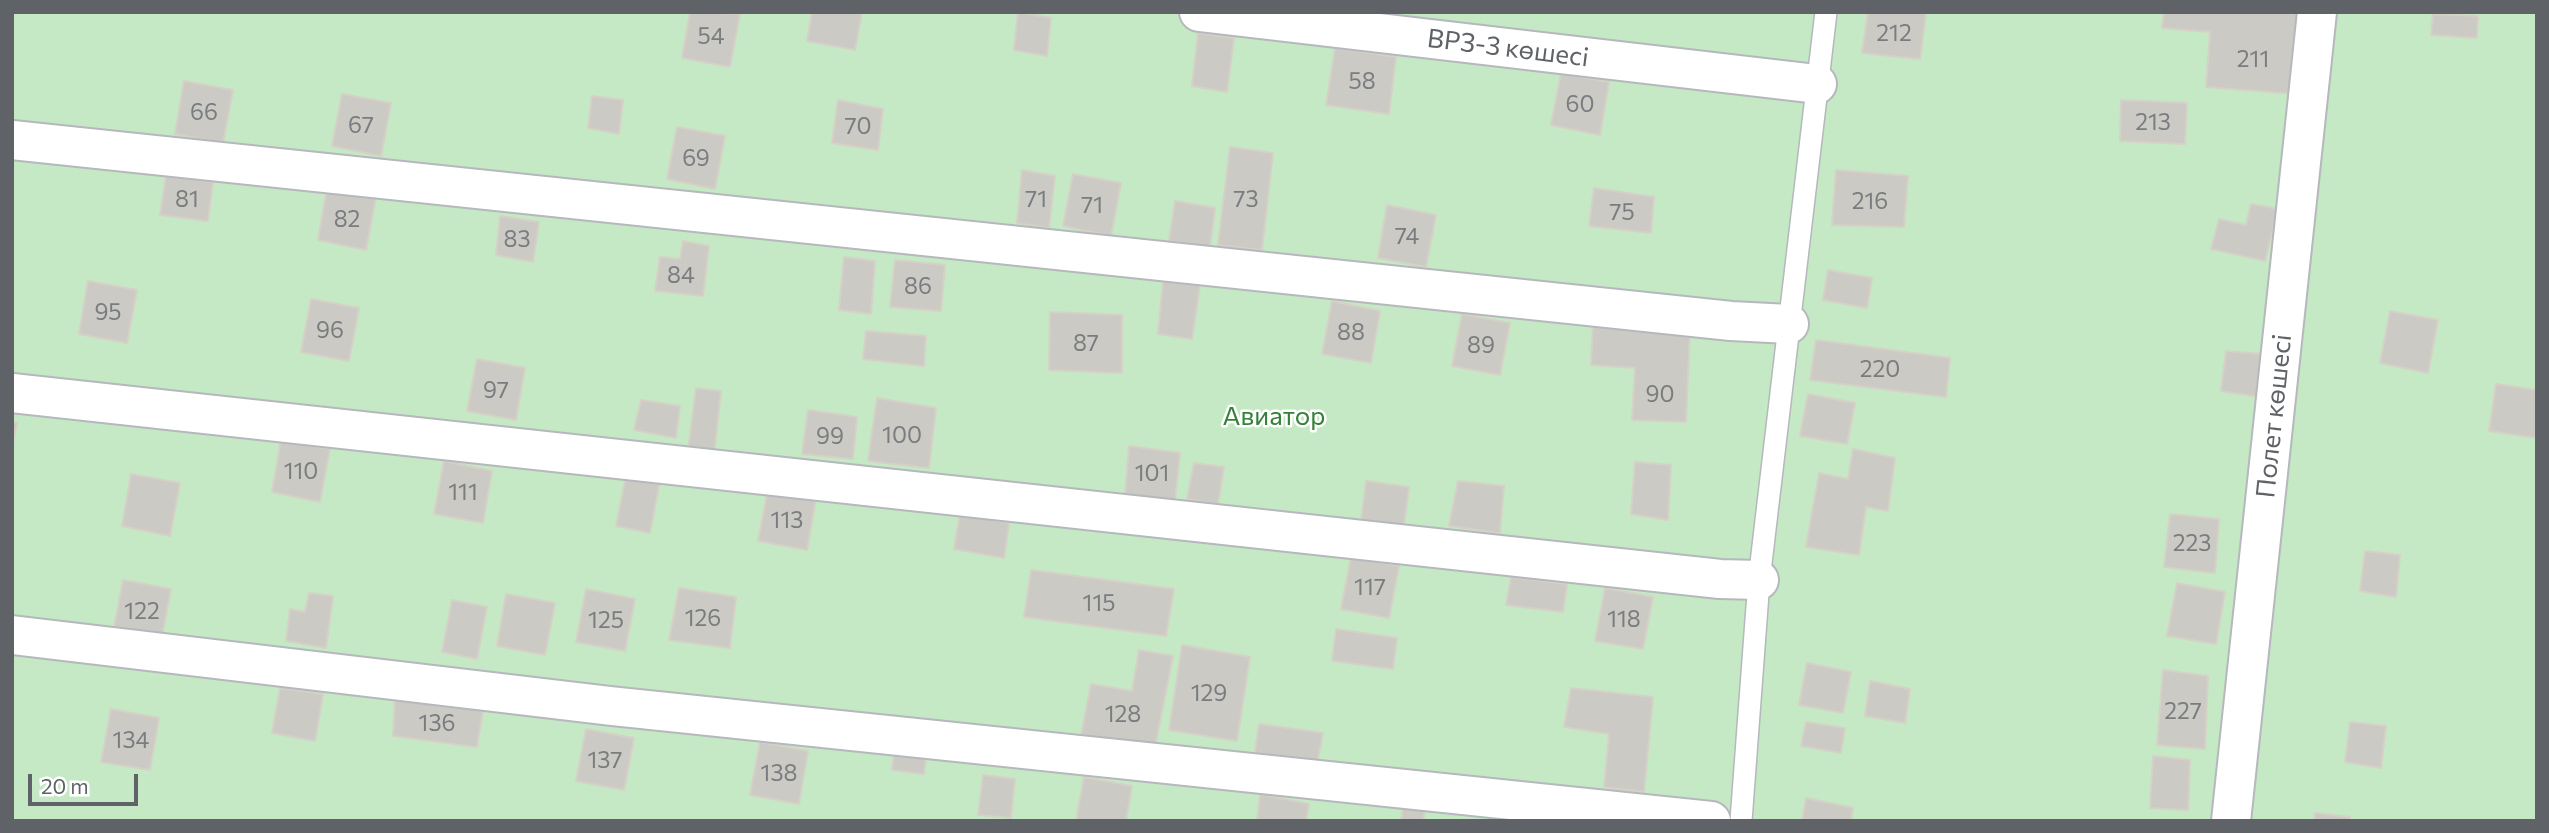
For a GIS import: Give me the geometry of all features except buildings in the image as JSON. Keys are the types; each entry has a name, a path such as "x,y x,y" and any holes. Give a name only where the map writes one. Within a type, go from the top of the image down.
{"street":[{"name":"ВРЗ-3 көшесі","path":"1199,12 1817,84"},
{"name":"Полет көшесі","path":"2231,821 2317,12"},
{"path":"12,140 1703,318 1789,324"},
{"path":"12,393 1706,578 1759,580"},
{"path":"12,635 611,706 1711,821"}],"lane":[{"path":"1741,821 1759,580 1826,12"}],"green space":[{"name":"Авиатор","path":"12,12 2537,12 2537,821 12,821"}]}
